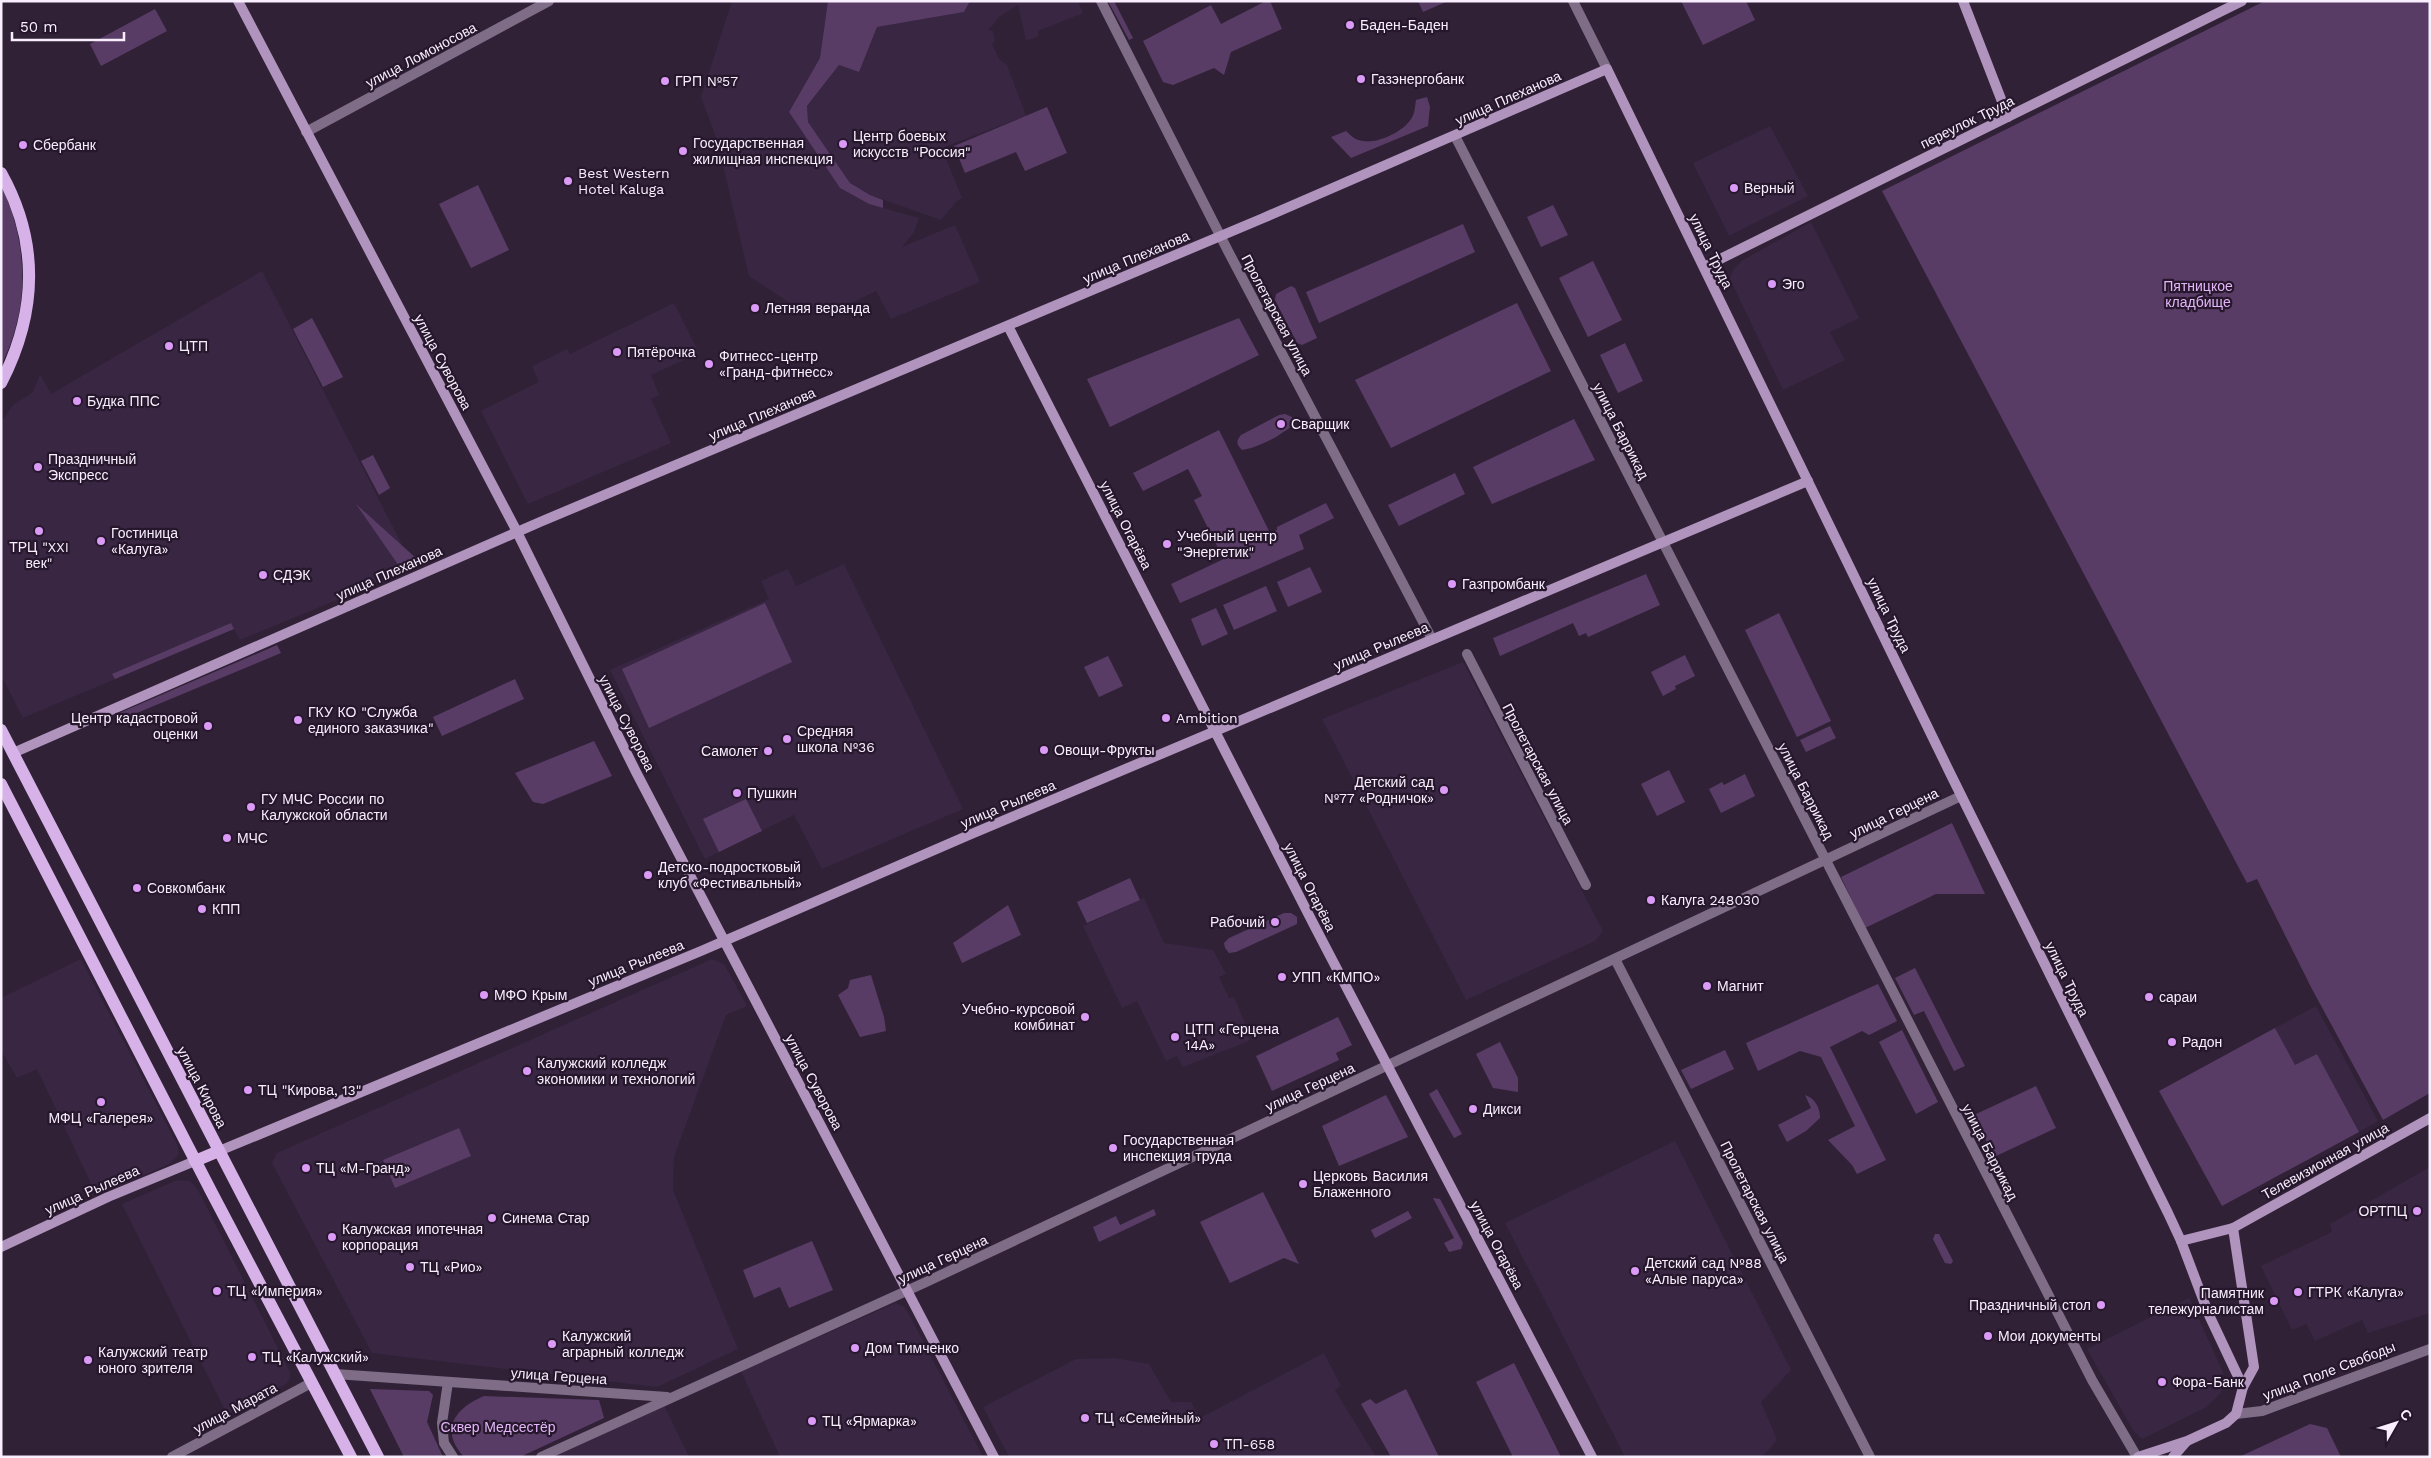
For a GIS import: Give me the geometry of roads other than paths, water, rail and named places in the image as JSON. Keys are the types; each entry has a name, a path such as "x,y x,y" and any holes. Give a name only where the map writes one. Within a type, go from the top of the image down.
{"main road":[{"path":"1,173 13,194 26,234 30,275 27,316 15,356 1,383"},
{"name":"улица Кирова","path":"1,730 7,756 219,1151 378,1457"},
{"path":"1,784 195,1161 351,1457"},
{"path":"195,1161 219,1151"}],"street":[{"name":"улица Суворова","path":"238,1 517,532 636,772 994,1457"},
{"name":"улица Ломоносова","path":"306,132 549,1"},
{"name":"Пролетарская улица","path":"1101,1 1221,236 1432,639"},
{"name":"улица Труда","path":"1573,1 1961,796 2181,1241 2209,1315 2243,1388"},
{"path":"1963,1 2008,117"},
{"name":"переулок Труда","path":"1704,268 2242,1"},
{"name":"улица Плеханова","path":"7,756 517,532 1221,236 1607,69"},
{"name":"улица Баррикад","path":"1455,136 2092,1380 2137,1457"},
{"name":"улица Огарёва","path":"1008,326 1216,730 1305,909 1592,1457"},
{"name":"улица Рылеева","path":"219,1151 725,941 1216,730 1808,481"},
{"name":"Пролетарская улица","path":"1467,654 1586,886"},
{"name":"улица Герцена","path":"541,1457 908,1290 1615,960 1961,796"},
{"name":"Пролетарская улица","path":"1615,960 1870,1457"},
{"name":"Телевизионная улица","path":"2181,1241 2233,1228 2430,1118"},
{"name":"улица Рылеева","path":"1,1248 108,1197 195,1161"},
{"path":"2137,1457 2187,1441 2226,1423 2236,1414 2243,1388 2254,1367 2233,1228"},
{"name":"улица Поле Свободы","path":"2236,1414 2262,1411 2430,1349"},
{"name":"улица Герцена","path":"335,1374 668,1398"},
{"path":"448,1382 442,1423 444,1443 453,1457"},
{"name":"улица Марата","path":"172,1457 312,1383"},
{"path":"2173,1457 2187,1441"}],"place":[{"name":"Баден-Баден","path":"1350,25"},
{"name":"Газэнергобанк","path":"1361,79"},
{"name":"ГРП №57","path":"665,81"},
{"name":"Центр боевых искусств \"Россия\"","path":"843,144"},
{"name":"Сбербанк","path":"23,145"},
{"name":"Государственная жилищная инспекция","path":"683,151"},
{"name":"Best Western Hotel Kaluga","path":"568,181"},
{"name":"Верный","path":"1734,188"},
{"name":"Эго","path":"1772,284"},
{"name":"Летняя веранда","path":"755,308"},
{"name":"ЦТП","path":"169,346"},
{"name":"Пятёрочка","path":"617,352"},
{"name":"Фитнесс-центр «Гранд-фитнесс»","path":"709,364"},
{"name":"Будка ППС","path":"77,401"},
{"name":"Сварщик","path":"1281,424"},
{"name":"Праздничный Экспресс","path":"38,467"},
{"name":"ТРЦ \"XXI век\"","path":"39,531"},
{"name":"Гостиница «Калуга»","path":"101,541"},
{"name":"Учебный центр \"Энергетик\"","path":"1167,544"},
{"name":"СДЭК","path":"263,575"},
{"name":"Газпромбанк","path":"1452,584"},
{"name":"Ambition","path":"1166,718"},
{"name":"ГКУ КО \"Служба единого заказчика\"","path":"298,720"},
{"name":"Центр кадастровой оценки","path":"208,726"},
{"name":"Средняя школа №36","path":"787,739"},
{"name":"Овощи-Фрукты","path":"1044,750"},
{"name":"Самолет","path":"768,751"},
{"name":"Детский сад №77 «Родничок»","path":"1444,790"},
{"name":"Пушкин","path":"737,793"},
{"name":"ГУ МЧС России по Калужской области","path":"251,807"},
{"name":"МЧС","path":"227,838"},
{"name":"Детско-подростковый клуб «Фестивальный»","path":"648,875"},
{"name":"Совкомбанк","path":"137,888"},
{"name":"Калуга 248030","path":"1651,900"},
{"name":"КПП","path":"202,909"},
{"name":"Рабочий","path":"1275,922"},
{"name":"УПП «КМПО»","path":"1282,977"},
{"name":"Магнит","path":"1707,986"},
{"name":"МФО Крым","path":"484,995"},
{"name":"сараи","path":"2149,997"},
{"name":"Учебно-курсовой комбинат","path":"1085,1017"},
{"name":"ЦТП «Герцена 14А»","path":"1175,1037"},
{"name":"Радон","path":"2172,1042"},
{"name":"Калужский колледж экономики и технологий","path":"527,1071"},
{"name":"ТЦ \"Кирова, 13\"","path":"248,1090"},
{"name":"МФЦ «Галерея»","path":"101,1102"},
{"name":"Дикси","path":"1473,1109"},
{"name":"Государственная инспекция труда","path":"1113,1148"},
{"name":"ТЦ «М-Гранд»","path":"306,1168"},
{"name":"Церковь Василия Блаженного","path":"1303,1184"},
{"name":"ОРТПЦ","path":"2417,1211"},
{"name":"Синема Стар","path":"492,1218"},
{"name":"Калужская ипотечная корпорация","path":"332,1237"},
{"name":"ТЦ «Рио»","path":"410,1267"},
{"name":"Детский сад №88 «Алые паруса»","path":"1635,1271"},
{"name":"ТЦ «Империя»","path":"217,1291"},
{"name":"ГТРК «Калуга»","path":"2298,1292"},
{"name":"Памятник тележурналистам","path":"2274,1301"},
{"name":"Праздничный стол","path":"2101,1305"},
{"name":"Мои документы","path":"1988,1336"},
{"name":"Калужский аграрный колледж","path":"552,1344"},
{"name":"Дом Тимченко","path":"855,1348"},
{"name":"ТЦ «Калужский»","path":"252,1357"},
{"name":"Калужский театр юного зрителя","path":"88,1360"},
{"name":"Фора-Банк","path":"2162,1382"},
{"name":"ТЦ «Семейный»","path":"1085,1418"},
{"name":"ТЦ «Ярмарка»","path":"812,1421"},
{"name":"ТП-658","path":"1214,1444"}],"park label":[{"name":"Пятницкое кладбище","path":"2198,294"},
{"name":"Сквер Медсестёр","path":"498,1427"}]}
